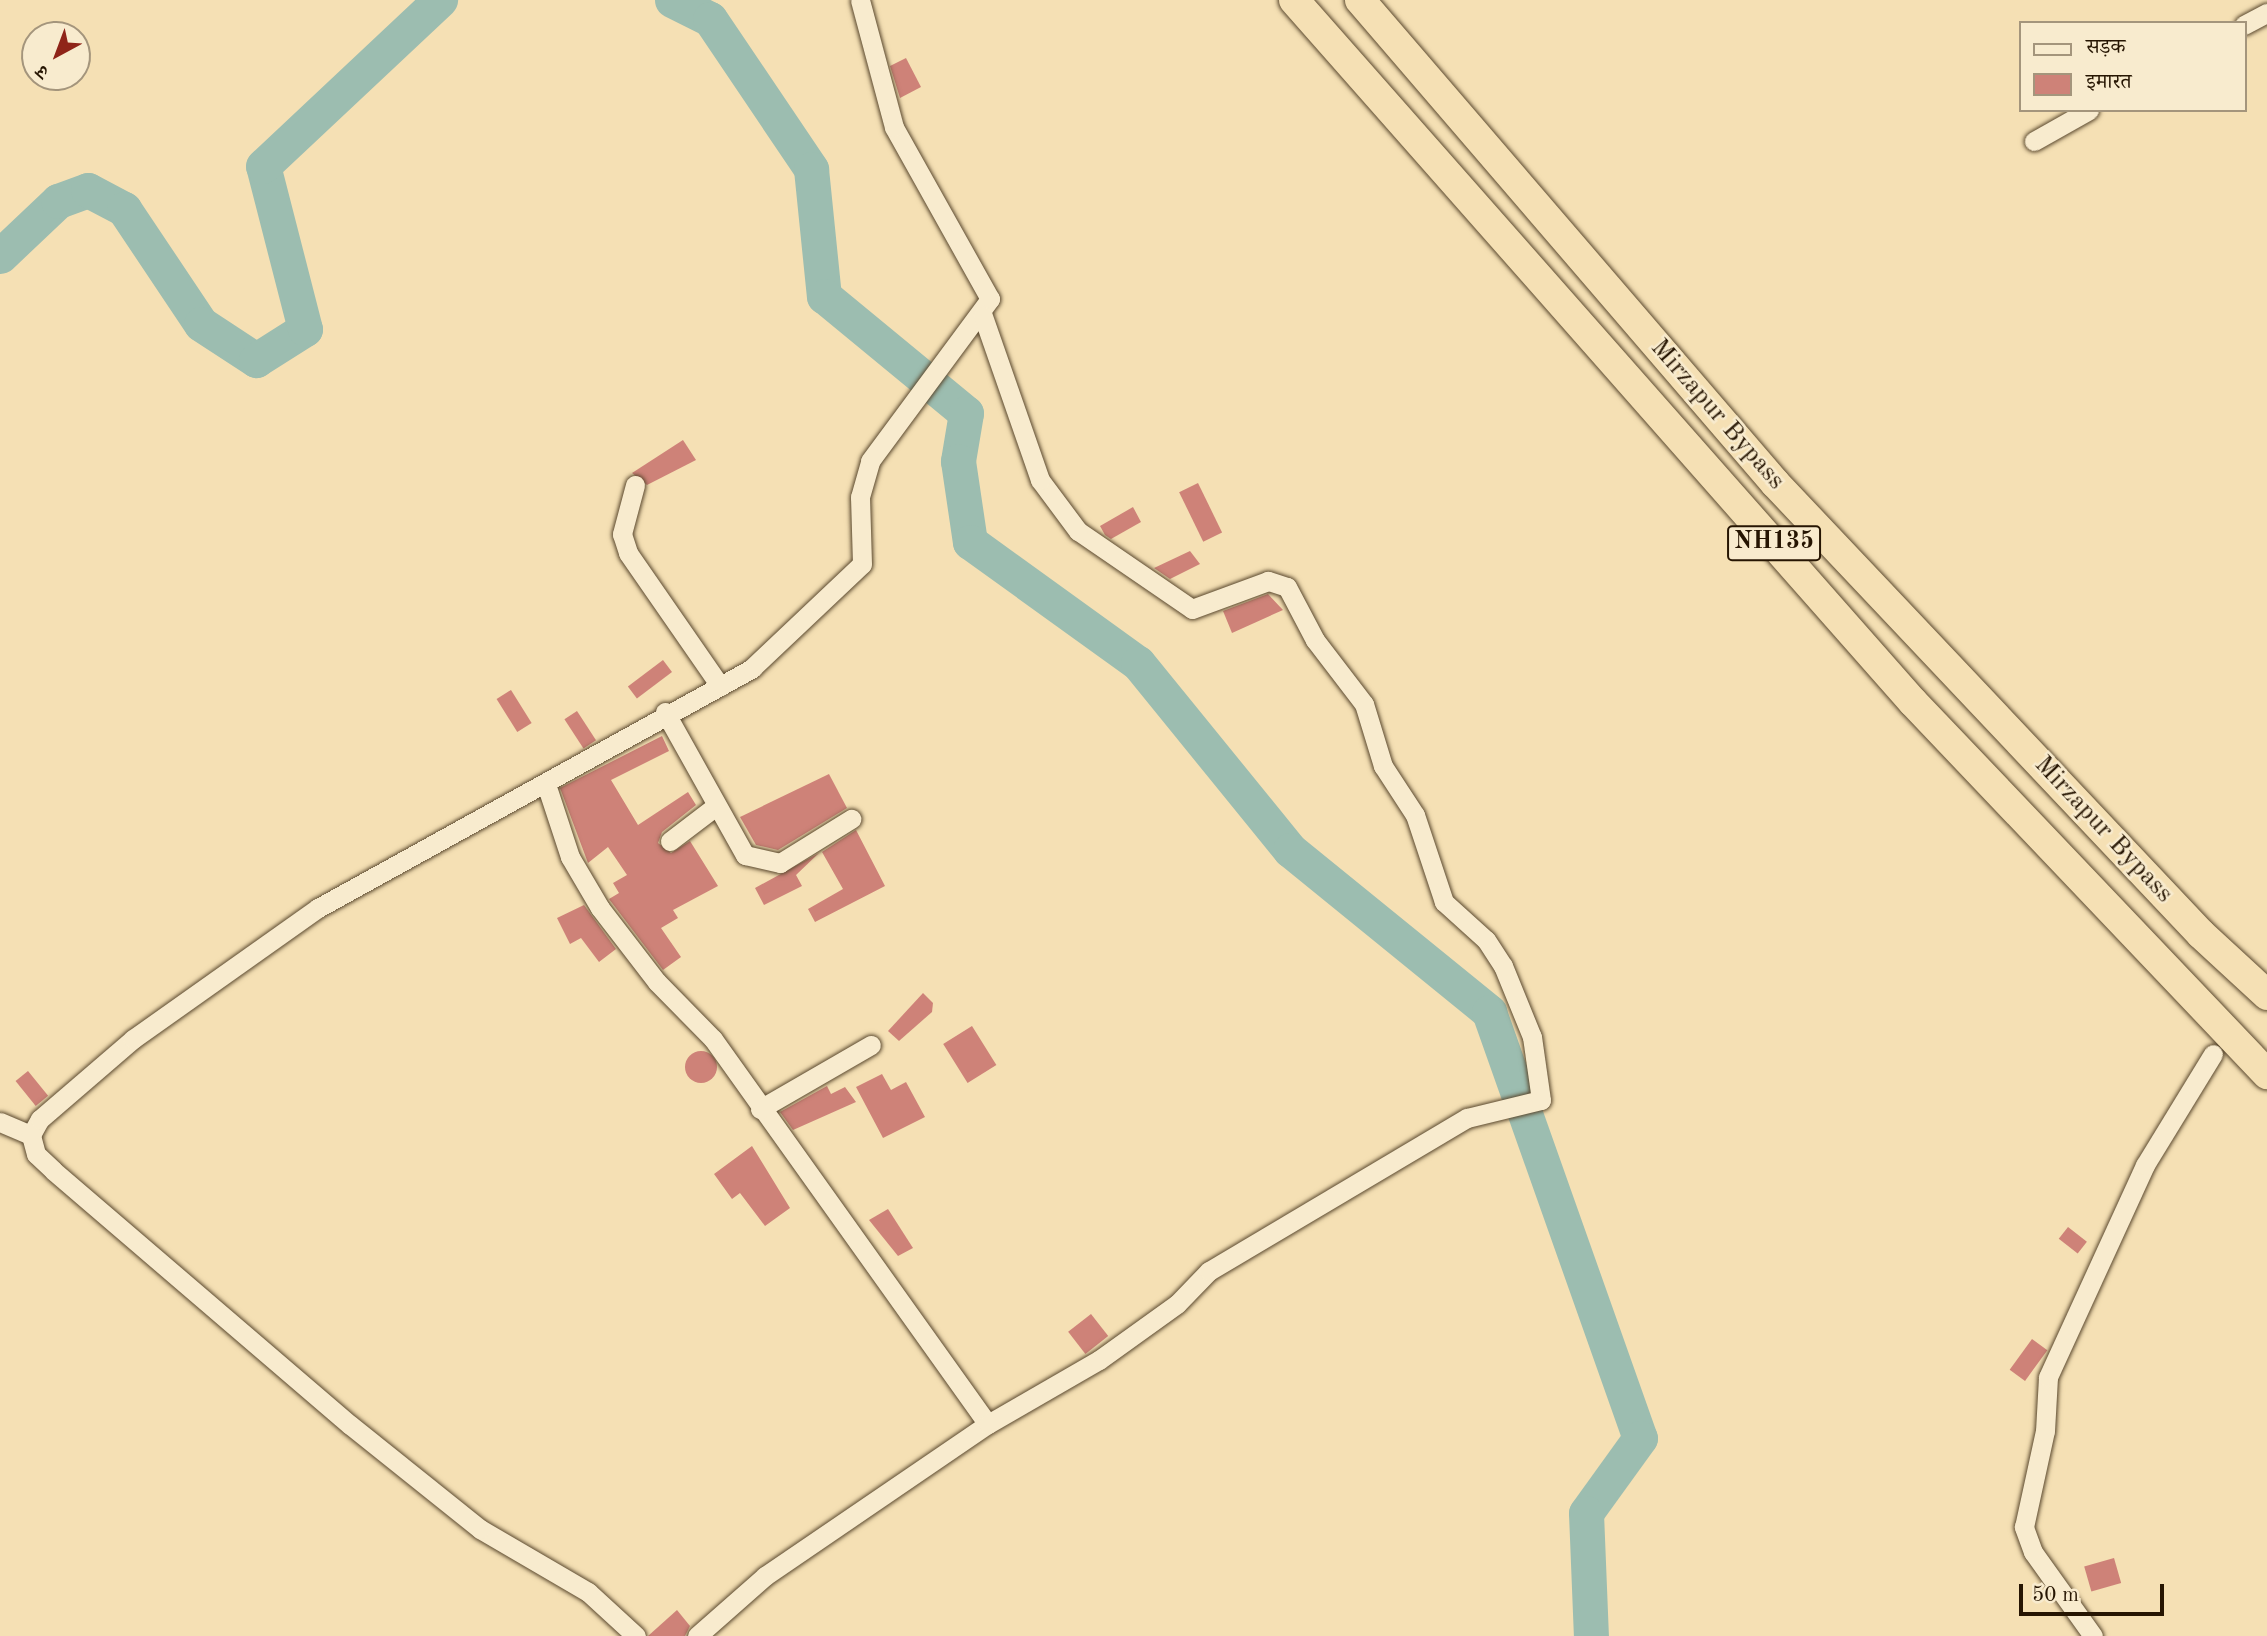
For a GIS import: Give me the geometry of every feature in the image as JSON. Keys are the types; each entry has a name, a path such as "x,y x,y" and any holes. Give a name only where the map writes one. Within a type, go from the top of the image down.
{"highway":[{"name":"NH135","path":"1294,0 1452,187 1913,702 2267,1074"},
{"name":"Mirzapur Bypass","path":"1360,0 1775,483 2201,934 2267,995"}],"street":[{"path":"30,1135 40,1119 133,1039 318,908 427,842 546,784 665,712 720,686 759,662 862,564 863,477 920,389 982,316 988,290 925,193 894,127 869,55 860,0"},
{"path":"2246,24 2267,13"},
{"path":"2034,141 2085,112"},
{"path":"696,1636 765,1576 988,1424 1099,1360 1242,1250 1441,1131 1490,1110 1531,1107 1541,1096 1534,1044 1503,966 1486,940 1444,902 1415,815 1383,766 1364,704 1315,640 1287,587 1268,581 1192,609 1078,531 1040,480 982,316"},
{"path":"635,485 622,534 628,553 720,686"},
{"path":"665,712 746,856 767,865 780,863 851,819"},
{"path":"546,784 570,857 600,908 657,982 713,1039 760,1109 988,1424"},
{"path":"670,841 716,806"},
{"path":"760,1109 871,1045"},
{"path":"2093,1636 2033,1552 2024,1527 2045,1431 2048,1377 2144,1165 2213,1054"},
{"path":"0,1122 30,1135 36,1154 53,1170 350,1424 480,1529 588,1592 636,1636"}],"building":[{"path":"906,58 921,87 900,98 890,66"},
{"path":"683,440 696,460 647,485 632,473"},
{"path":"1198,483 1222,532 1203,542 1179,492"},
{"path":"1133,507 1141,522 1111,539 1105,535 1100,526"},
{"path":"1190,551 1200,564 1170,579 1154,568"},
{"path":"1268,594 1283,610 1232,633 1223,611"},
{"path":"663,660 672,672 637,698 628,686"},
{"path":"511,690 532,723 517,732 497,699"},
{"path":"577,711 596,740 583,749 564,719"},
{"path":"662,736 669,751 611,780 638,825 688,792 696,805 662,832 658,843 671,853 690,841 718,886 673,910 678,918 661,928 681,957 663,970 609,899 619,893 613,883 627,875 608,847 588,863 560,788"},
{"path":"829,774 847,808 778,850 756,845 740,817"},
{"path":"856,830 885,886 815,922 808,909 843,889 822,852"},
{"path":"819,853 796,875 802,886 764,905 755,888"},
{"path":"584,905 616,949 599,962 581,938 570,944 557,918"},
{"path":"923,993 933,1003 932,1012 899,1041 888,1031"},
{"path":"972,1026 996,1065 968,1083 943,1044"},
{"path":"701,1051 712,1056 717,1067 712,1078 701,1083 690,1078 685,1067 690,1056"},
{"path":"28,1071 48,1096 36,1106 16,1081"},
{"path":"882,1074 891,1090 906,1082 925,1117 883,1138 856,1087"},
{"path":"827,1086 831,1094 845,1087 856,1102 793,1130 780,1112"},
{"path":"752,1146 790,1208 765,1226 740,1193 732,1199 714,1174"},
{"path":"888,1209 913,1248 898,1256 869,1220"},
{"path":"2068,1227 2087,1242 2078,1254 2059,1239"},
{"path":"1091,1314 1108,1336 1085,1354 1068,1332"},
{"path":"2032,1339 2047,1350 2025,1381 2010,1370"},
{"path":"2114,1558 2121,1583 2091,1592 2084,1567"},
{"path":"677,1610 690,1626 685,1636 648,1636"}],"waterway":[{"path":"0,256 58,201 88,190 124,209 201,324 256,360 305,329 263,166 440,0"},
{"path":"672,0 710,19 811,169 824,296 966,413 958,461 970,542 1138,663 1290,850 1489,1012 1640,1438 1586,1513 1591,1636"}]}
